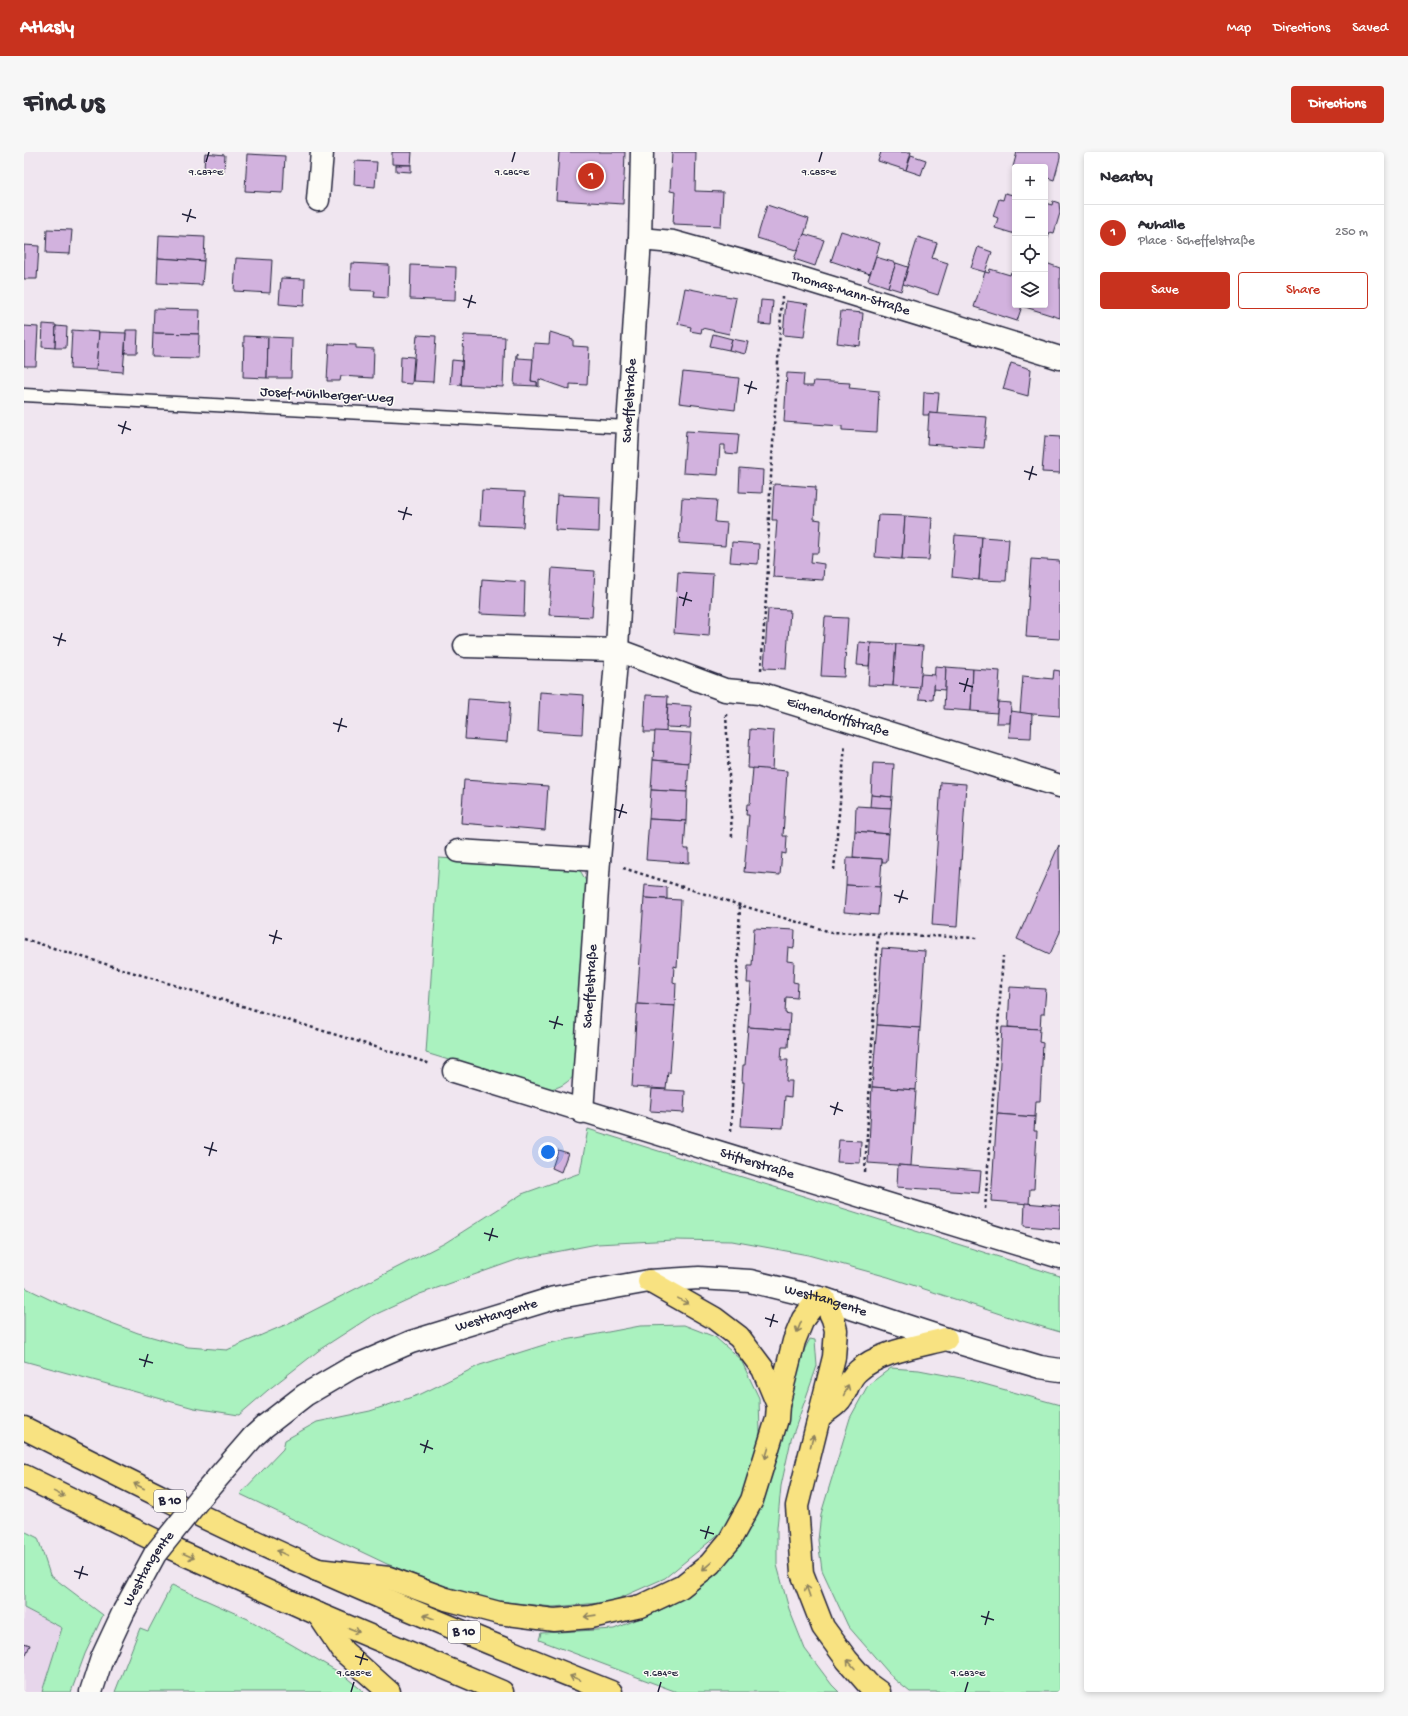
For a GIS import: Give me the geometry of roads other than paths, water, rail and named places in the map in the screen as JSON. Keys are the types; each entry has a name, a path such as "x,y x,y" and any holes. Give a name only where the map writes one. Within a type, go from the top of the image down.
{"highway":[{"path":"649,1282 714,1318 739,1337 763,1369 778,1405"},
{"path":"317,1570 389,1578 446,1599 499,1613 554,1620 591,1617 641,1606 681,1587 710,1564 730,1540 752,1500 777,1419 778,1405 794,1341 802,1319 812,1307 824,1299 836,1330 834,1357 797,1506 802,1573 823,1627 847,1660 868,1684 879,1692"},
{"path":"819,1417 842,1398 856,1372 868,1363 888,1355 946,1338"},
{"name":"B 10","path":"24,1428 189,1511 317,1570 510,1652 611,1692"},
{"path":"24,1476 173,1549 318,1614 502,1692"},
{"path":"318,1614 343,1651 389,1692"}],"street":[{"path":"318,200 322,152"},
{"name":"Scheffelstraße","path":"582,1112 599,860 617,650 628,427 640,239 642,152"},
{"name":"Thomas-Mann-Straße","path":"640,239 673,242 784,273 1060,358"},
{"path":"465,646 617,650"},
{"name":"Eichendorffstraße","path":"617,650 725,690 759,693 1060,786"},
{"path":"458,851 599,860"},
{"name":"Stifterstraße","path":"454,1071 582,1112 864,1196 1060,1257"},
{"name":"Westtangente","path":"91,1692 102,1658 124,1611 155,1554 201,1497 253,1437 305,1395 351,1368 411,1342 554,1298 649,1282 699,1278 750,1281 824,1299 1040,1367 1060,1370"}],"lane":[{"name":"Josef-Mühlberger-Weg","path":"24,395 628,427"}],"place":[{"name":"Auhalle","path":"591,176"}]}
